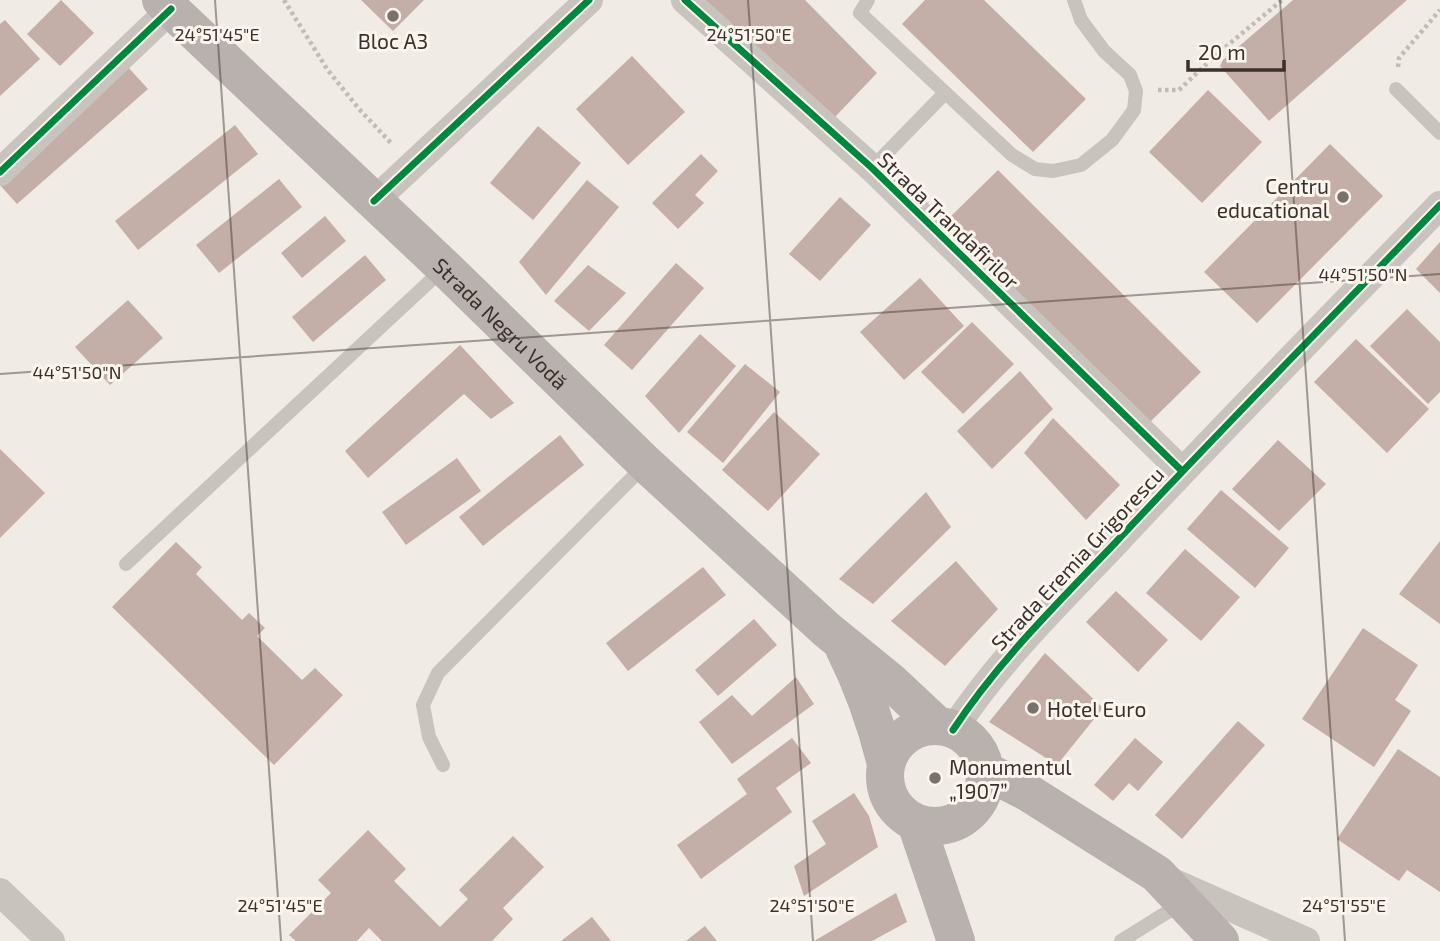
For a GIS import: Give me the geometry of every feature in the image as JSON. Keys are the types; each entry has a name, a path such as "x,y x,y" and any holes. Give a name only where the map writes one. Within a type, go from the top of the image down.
{"main road":[{"name":"Strada Negru Vodă","path":"166,5 445,268 646,464 842,643 946,728"},
{"name":"Strada Negru Vodă","path":"842,643 873,715 886,764"},
{"path":"925,727 946,728 965,736 974,746 985,770 984,787 977,803 965,816 950,824 933,827 903,816 887,793 884,778 891,751 900,740 925,727"},
{"path":"985,770 1027,792 1157,874 1220,941"},
{"path":"916,823 956,941"}],"street":[{"path":"374,201 589,0"},
{"name":"Strada Trandafirilor","path":"685,0 872,168 1182,471"},
{"path":"0,172 166,5"},
{"name":"Strada Eremia Grigorescu","path":"946,728 1002,663 1182,471 1440,205"},
{"path":"1157,874 1306,941"},
{"path":"0,892 51,941"}],"lane":[{"path":"867,0 860,13 1012,155 1035,169 1053,171 1081,166 1112,140 1134,110 1136,91 1130,75 1104,51 1082,20 1074,0"},
{"path":"1396,89 1440,133"},
{"path":"872,168 945,93"},
{"path":"126,564 445,268"},
{"path":"443,765 429,737 423,705 438,673 646,464"},
{"path":"1121,941 1183,902"}],"path":[{"path":"284,0 327,69 359,109 412,165"},
{"path":"1136,91 1180,90 1216,55 1282,0"},
{"path":"1396,89 1399,58 1440,10"}],"building":[{"path":"61,0 94,33 60,66 27,34"},
{"name":"Bloc A3","path":"361,0 424,0 393,31"},
{"path":"705,0 805,0 877,73 834,118"},
{"path":"925,0 984,0 1086,99 1033,152 902,24"},
{"path":"1293,0 1407,0 1269,121 1220,66 1223,60"},
{"path":"5,20 40,59 0,96 0,24"},
{"path":"632,56 685,112 628,165 576,109"},
{"path":"127,66 148,89 17,204 0,185"},
{"path":"1208,90 1262,142 1202,203 1149,152"},
{"path":"235,125 258,154 138,250 115,221"},
{"path":"538,126 581,163 533,220 490,183"},
{"path":"1330,144 1383,196 1257,323 1204,272"},
{"path":"701,154 718,171 695,195 704,203 678,229 652,203"},
{"path":"998,170 1201,372 1149,423 946,221"},
{"path":"279,179 302,207 219,273 196,245"},
{"path":"587,180 619,207 546,295 519,262"},
{"path":"840,197 871,225 820,281 789,254"},
{"path":"325,216 346,241 302,278 281,253"},
{"path":"1440,242 1440,293 1416,269"},
{"path":"365,255 386,280 313,342 292,317"},
{"path":"676,263 704,288 632,370 604,345"},
{"path":"588,265 626,293 589,331 554,301"},
{"path":"920,278 964,326 904,380 860,332"},
{"path":"128,300 163,338 110,385 75,347"},
{"path":"1407,309 1440,342 1440,392 1428,404 1370,346"},
{"path":"972,322 1014,364 963,414 921,372"},
{"path":"700,334 736,366 679,433 645,396"},
{"path":"1356,339 1429,409 1387,453 1314,382"},
{"path":"460,345 514,403 491,419 464,394 368,478 345,451"},
{"path":"745,364 780,392 723,463 687,432"},
{"path":"1020,371 1053,409 992,469 957,431"},
{"path":"774,412 820,454 768,511 722,470"},
{"path":"1053,418 1120,485 1086,520 1024,453"},
{"path":"560,435 584,465 483,546 459,517"},
{"path":"1278,440 1326,484 1279,531 1232,489"},
{"path":"0,449 45,493 0,538"},
{"path":"457,458 481,491 406,545 382,512"},
{"path":"1221,490 1289,548 1255,588 1187,529"},
{"path":"926,492 951,527 873,604 839,579"},
{"path":"1440,541 1440,624 1399,594"},
{"path":"176,542 202,567 196,574 242,620 249,613 265,628 257,636 302,680 315,668 343,695 274,765 112,607"},
{"path":"1185,549 1240,597 1201,641 1146,593"},
{"path":"956,561 998,609 945,666 891,621"},
{"path":"703,567 726,595 628,671 606,643"},
{"path":"1116,591 1168,640 1138,672 1086,622"},
{"path":"754,619 777,645 718,696 695,670"},
{"path":"1363,628 1418,665 1395,700 1411,711 1374,767 1302,719"},
{"path":"1045,653 1103,708 1057,765 989,722"},
{"path":"796,677 814,704 732,764 699,722 732,695 752,716"},
{"path":"1238,721 1265,745 1182,839 1155,815"},
{"path":"792,738 811,763 776,788 792,812 701,879 677,845 747,794 737,779"},
{"path":"1135,738 1163,762 1138,791 1129,783 1113,801 1094,785"},
{"path":"1398,749 1440,777 1440,892 1407,870 1399,881 1337,839"},
{"path":"854,793 869,816 878,847 804,896 794,866 826,844 812,821"},
{"path":"368,830 406,869 394,881 440,927 468,899 459,890 513,836 544,867 503,908 513,919 492,941 382,941 369,928 357,941 296,941 289,935 331,893 318,880"},
{"path":"896,893 907,922 872,941 814,941"},
{"path":"592,917 611,941 561,941"},
{"path":"705,926 717,941 686,941"}],"cycle path":[{"path":"374,201 589,0"},
{"path":"685,0 872,168 1182,471"},
{"path":"0,172 171,9"},
{"path":"953,730 990,680 1052,609 1440,205"}],"place":[{"name":"Bloc A3","path":"393,16"},
{"name":"Centru educational","path":"1343,197"},
{"name":"Hotel Euro","path":"1033,708"},
{"name":"Monumentul „1907”","path":"935,778"}]}
